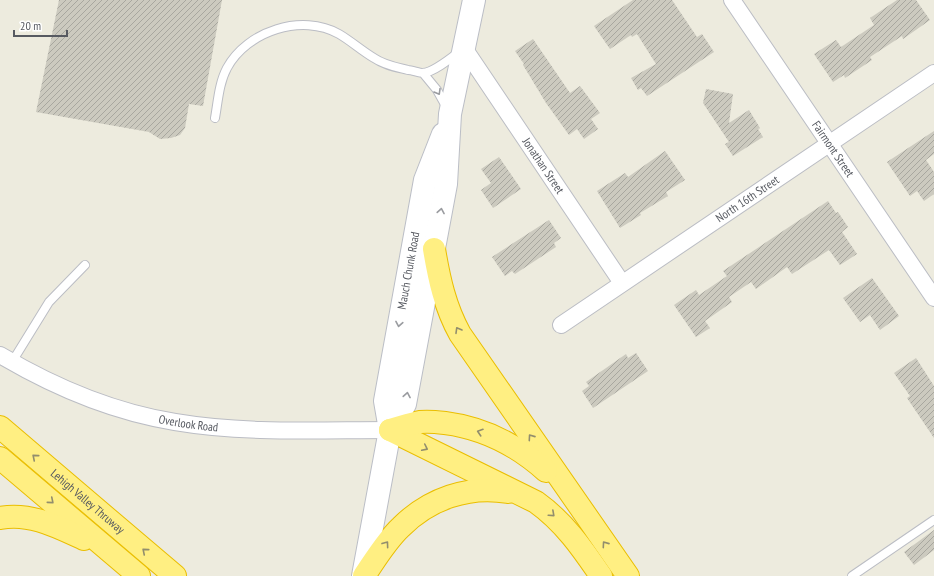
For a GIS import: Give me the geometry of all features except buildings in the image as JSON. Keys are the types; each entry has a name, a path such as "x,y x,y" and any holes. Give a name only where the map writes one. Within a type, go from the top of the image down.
{"highway":[{"path":"434,249 442,291 453,320 469,347 628,576"},
{"path":"390,430 421,422 436,422 468,428 484,433 500,439 531,458 569,492"},
{"name":"Lehigh Valley Thruway","path":"0,427 175,576"},
{"path":"390,430 524,495 547,510 559,520 579,544 601,576"},
{"name":"Lehigh Valley Thruway","path":"0,458 139,576"},
{"path":"363,576 400,527 429,505 469,491 500,491 524,495"},
{"path":"0,518 16,516 39,520 107,549"}],"main road":[{"name":"Mauch Chunk Road","path":"363,576 390,430 405,404 446,184 450,114 474,0"},
{"name":"Mauch Chunk Road","path":"390,430 384,400 425,180 450,114"}],"street":[{"name":"Fairmont Street","path":"732,0 934,298"},
{"name":"Jonathan Street","path":"464,48 622,283"},
{"name":"North 16th Street","path":"561,325 934,73"},
{"name":"Overlook Road","path":"6,358 74,393 140,415 174,422 208,427 245,429 390,430"}],"lane":[{"path":"214,118 222,79 235,56 256,38 285,27 299,25 325,28 338,33 374,59 385,64 423,73 437,90 450,114"},
{"path":"423,73 442,64 464,48"},
{"path":"6,358 49,302 85,266"},
{"path":"852,576 934,520"}]}
